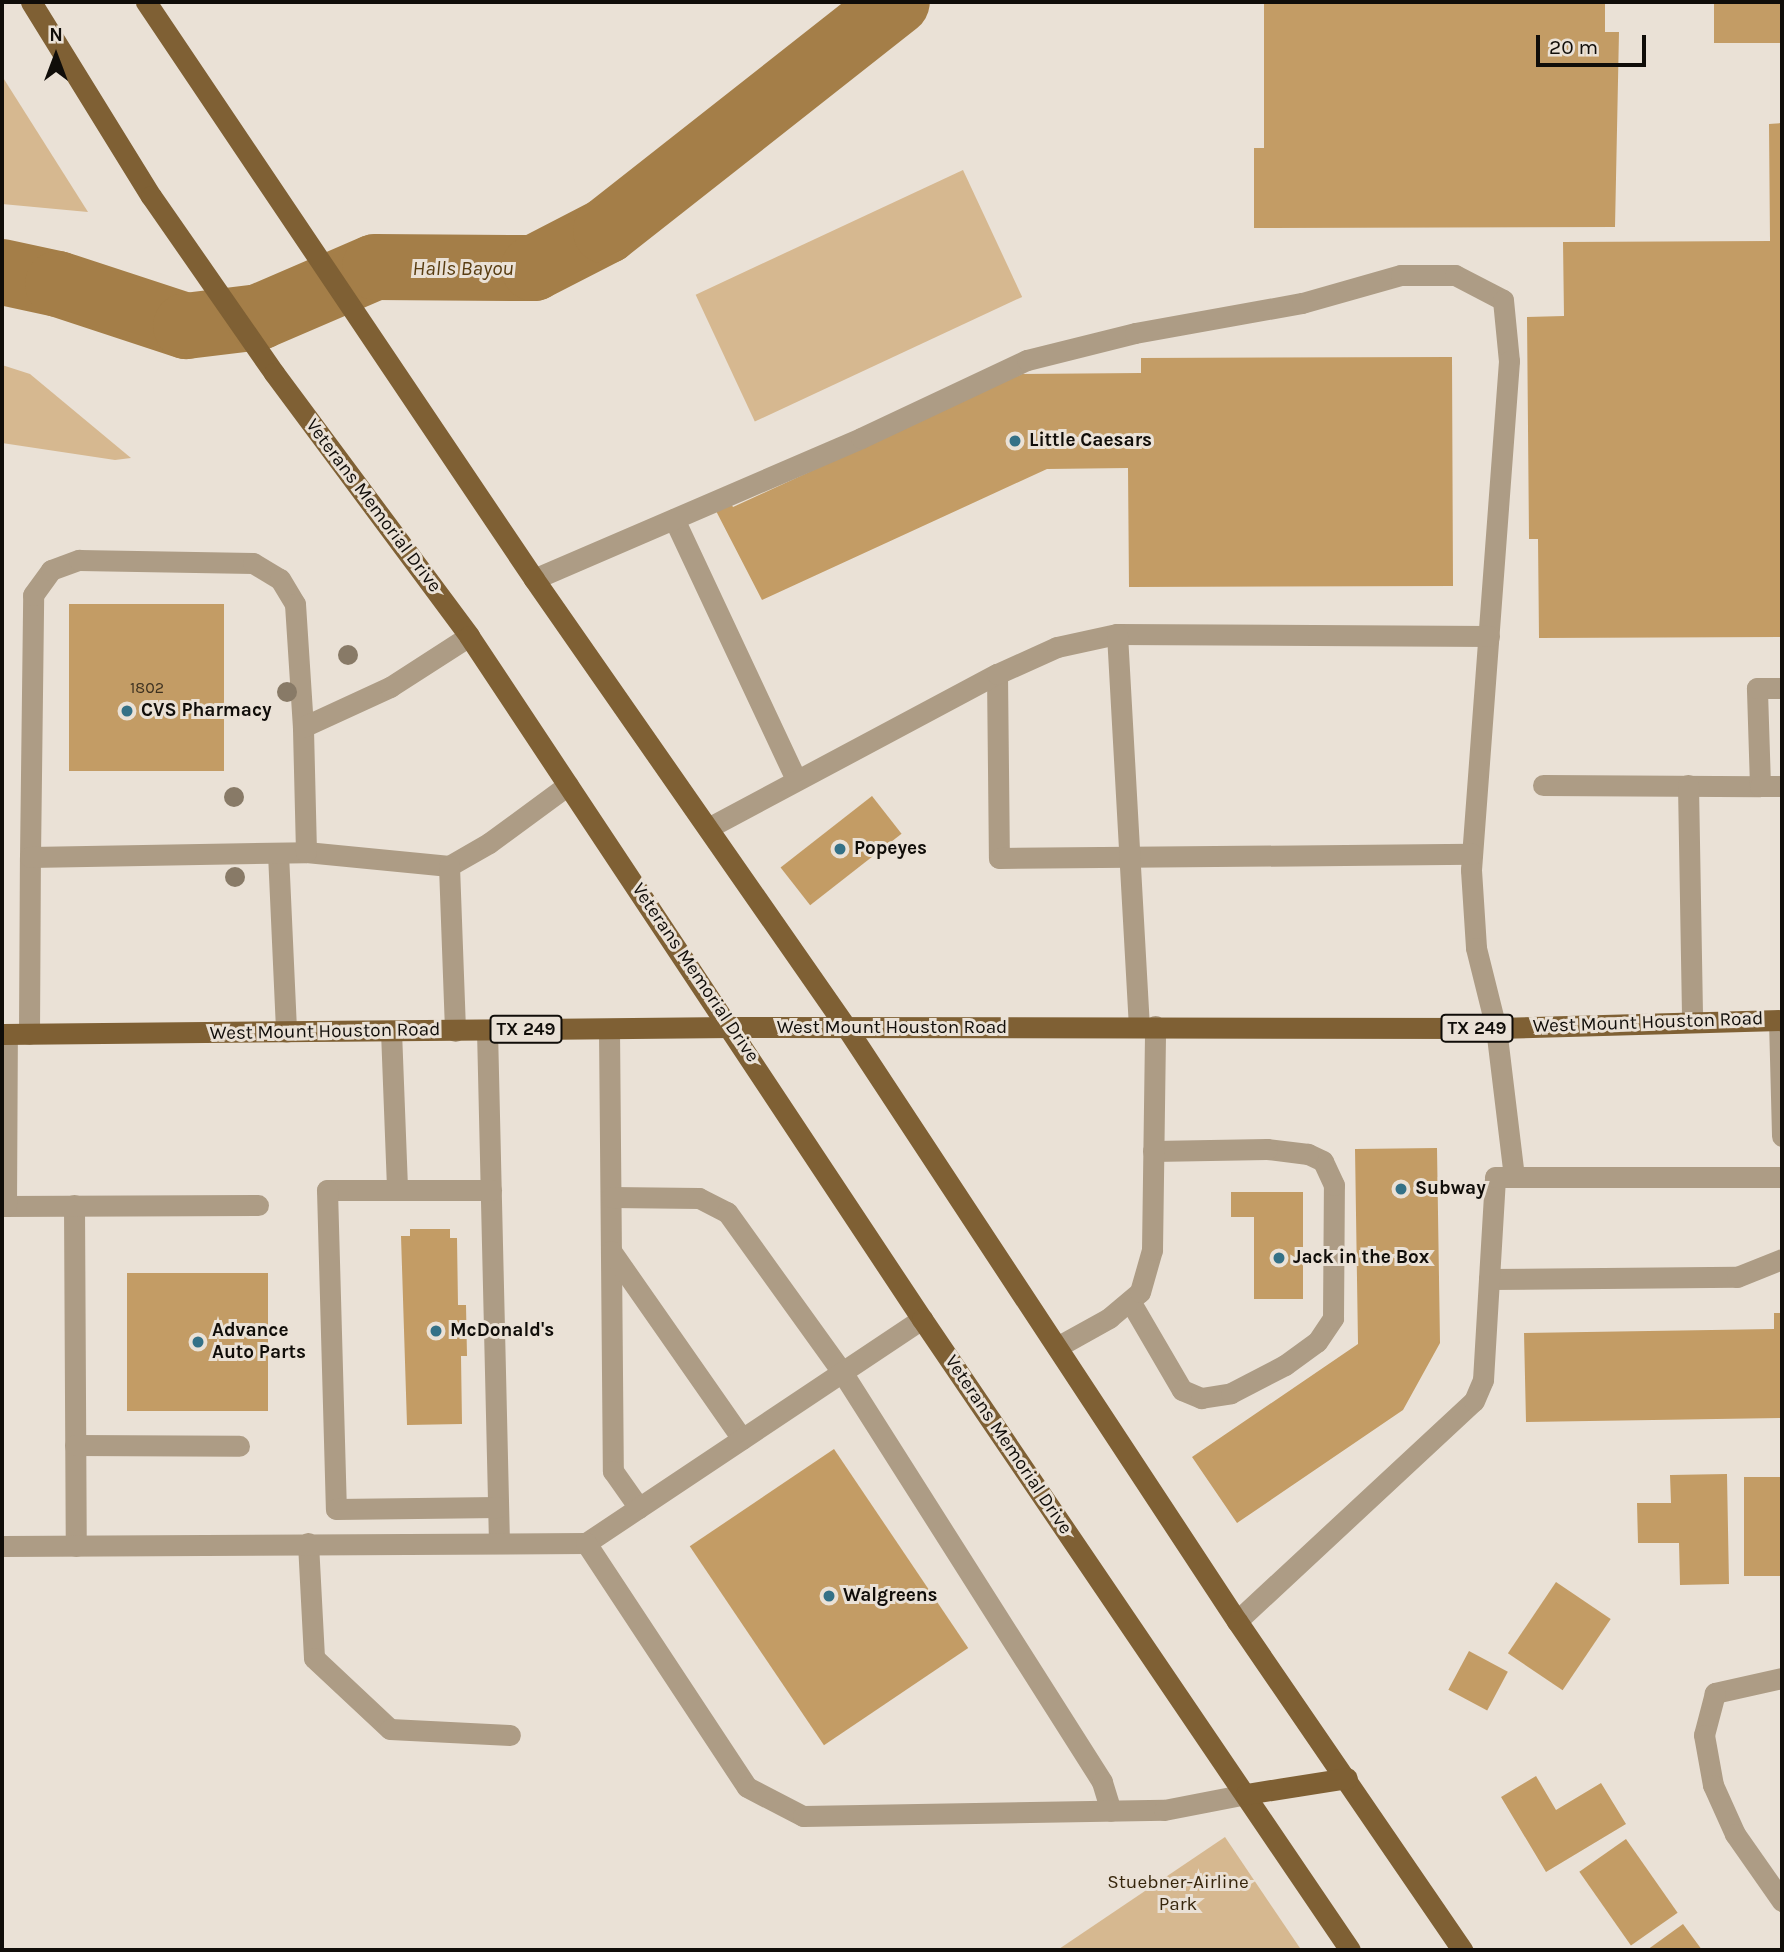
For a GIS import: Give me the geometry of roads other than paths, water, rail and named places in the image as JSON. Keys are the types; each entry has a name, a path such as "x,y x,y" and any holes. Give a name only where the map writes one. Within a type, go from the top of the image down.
{"main road":[{"name":"Veterans Memorial Drive","path":"31,2 151,196 274,373 469,636 732,1027 922,1319 1350,1950"},
{"path":"146,2 269,180 534,579 848,1030 1237,1621 1347,1777 1462,1950"},
{"name":"West Mount Houston Road","path":"4,1034 732,1027 848,1030 1147,1026 1496,1028 1692,1020 1781,1020"},
{"path":"1246,1794 1347,1777"}],"street":[{"path":"534,579 1027,360 1135,333 1302,303 1356,284 1401,275 1455,275 1503,300 1510,361 1472,854 1476,948 1496,1028 1514,1176"},
{"path":"674,519 796,780"},
{"path":"29,1034 33,595 51,570 79,560 253,563 280,579 295,604 303,727 306,852"},
{"path":"708,828 997,674 1057,647 1117,634 1489,636"},
{"path":"1057,1347 1109,1318 1140,1292 1152,1250 1153,1151 1147,1026 1131,858 1117,634"},
{"path":"303,727 390,687 469,636"},
{"path":"997,674 999,858 1472,854"},
{"path":"1760,786 1757,688 1782,688"},
{"path":"30,857 306,852 449,866 489,843 568,785"},
{"path":"1543,785 1782,786"},
{"path":"1688,785 1692,1020"},
{"path":"278,853 286,1032"},
{"path":"449,866 455,1031"},
{"path":"1781,1020 1782,1136"},
{"path":"610,1029 613,1471 639,1508"},
{"path":"487,1030 499,1543"},
{"path":"391,1031 397,1190"},
{"path":"4,1034 4,1206 258,1205"},
{"path":"1130,1301 1182,1390 1201,1398 1231,1393 1285,1365 1317,1342 1333,1318 1334,1185 1322,1161 1308,1154 1267,1149 1153,1151"},
{"path":"1237,1621 1474,1401 1483,1380 1495,1177 1782,1177"},
{"path":"336,1543 327,1190 491,1190"},
{"path":"611,1197 699,1198 716,1203 727,1213 842,1372 1102,1782 1111,1811"},
{"path":"74,1205 76,1546"},
{"path":"611,1251 742,1439"},
{"path":"1489,1279 1737,1277 1782,1259"},
{"path":"2,1546 586,1543 922,1319"},
{"path":"75,1445 239,1446"},
{"path":"336,1509 498,1507"},
{"path":"308,1543 314,1658 390,1729 510,1735"},
{"path":"586,1543 747,1787 803,1816 1164,1810 1246,1794"},
{"path":"1782,1678 1715,1693 1704,1735 1713,1785 1735,1834 1782,1901"}],"waterway":[{"name":"Halls Bayou","path":"2,272 58,284 186,326 259,317 375,267 534,268 606,231 897,2"}],"place":[{"name":"Little Caesars","path":"1015,441"},
{"name":"CVS Pharmacy","path":"127,711"},
{"name":"Popeyes","path":"840,849"},
{"name":"Subway","path":"1401,1189"},
{"name":"Jack in the Box","path":"1279,1258"},
{"name":"McDonald's","path":"436,1331"},
{"name":"Advance Auto Parts","path":"198,1342"},
{"name":"Walgreens","path":"829,1596"}],"park label":[{"name":"Stuebner-Airline Park","path":"1178,1894"}]}
